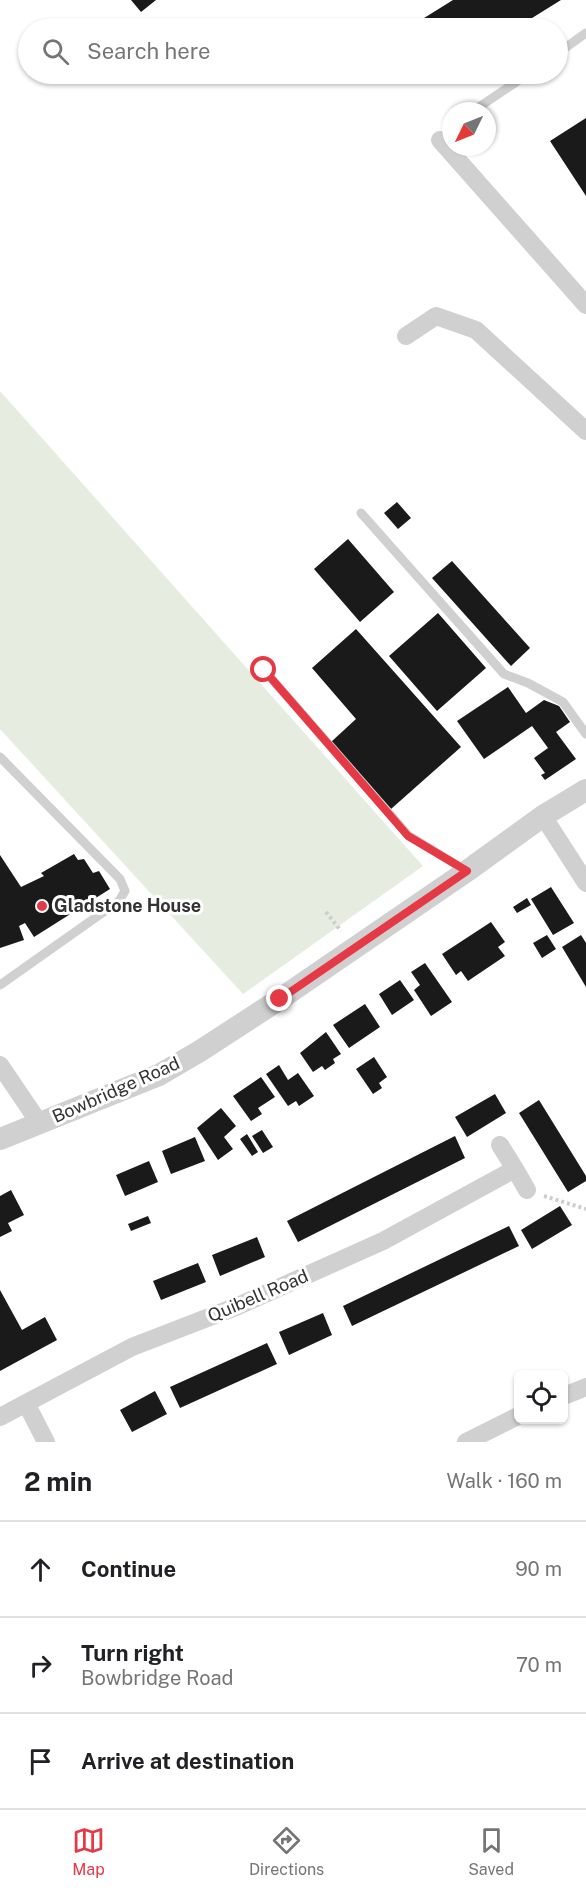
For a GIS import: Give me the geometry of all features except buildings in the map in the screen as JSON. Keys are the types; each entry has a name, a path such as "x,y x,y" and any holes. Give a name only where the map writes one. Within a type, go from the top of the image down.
{"street":[{"path":"440,140 586,305"},
{"path":"406,336 436,316 476,330 586,431"},
{"name":"Bowbridge Road","path":"0,1139 159,1075 180,1063 280,999 543,816 586,790"},
{"path":"543,816 586,882"},
{"path":"0,1065 40,1124"},
{"path":"500,1145 527,1190"},
{"name":"Quibell Road","path":"0,1417 132,1347 238,1306 383,1241 515,1169"},
{"path":"568,1394 586,1387"},
{"path":"27,1403 46,1442"},
{"path":"466,1442 514,1418"}],"lane":[{"path":"568,46 586,33"},
{"path":"486,102 513,84"},
{"path":"361,513 504,674 563,702 586,734"},
{"path":"264,670 408,836 467,871"},
{"path":"0,757 120,879 125,891 119,901 0,985"}],"path":[{"path":"527,1190 586,1209"}],"shaded area":[{"path":"0,391 423,866 243,994 0,729"}],"place":[{"name":"Gladstone House","path":"42,906"}],"route":[{"path":"264,670 408,836 467,871 280,999"}]}
